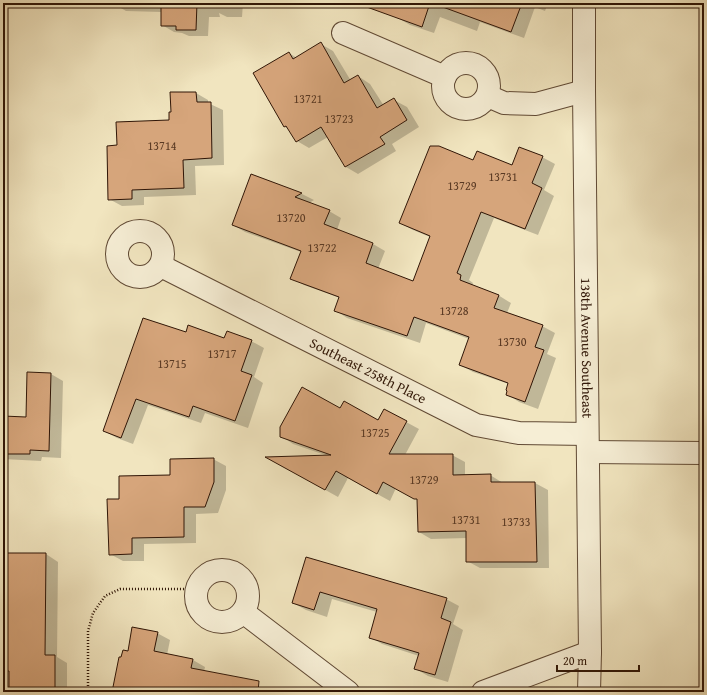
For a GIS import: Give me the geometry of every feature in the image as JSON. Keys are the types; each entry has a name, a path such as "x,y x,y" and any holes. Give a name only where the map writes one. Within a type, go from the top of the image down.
{"street":[{"name":"138th Avenue Southeast","path":"584,3 590,652 589,692"},
{"path":"343,33 445,77"},
{"path":"467,63 476,65 483,70 488,78 490,87 488,96 483,103 475,108 466,110 457,107 450,102 445,95 443,86 445,77 450,69 458,64 467,63"},
{"path":"488,96 504,103 536,104 584,91"},
{"name":"Southeast 258th Place","path":"160,266 476,425 587,443 704,453"},
{"path":"218,570 229,571 238,575 245,583 248,592 248,603 243,612 236,619 226,622 216,622 206,617 199,609 196,600 196,589 201,580 218,570"},
{"path":"243,612 348,692"},
{"path":"483,692 590,652"}],"path":[{"path":"88,692 88,631 93,612 105,596 120,589 196,589"}],"building":[{"path":"161,3 197,3 196,30 176,30 176,26 161,26"},
{"path":"364,3 430,3 422,27 364,6"},
{"path":"440,3 522,3 511,32 440,6"},
{"path":"321,42 344,83 358,75 377,108 394,98 407,120 380,137 385,144 345,167 321,127 296,142 286,126 284,127 253,73 289,52 293,59"},
{"path":"170,92 196,92 197,102 211,102 212,158 183,160 184,188 132,190 132,199 108,200 107,146 117,145 116,122 169,120 169,112 171,112"},
{"path":"430,146 439,146 473,160 477,151 512,165 519,147 543,156 532,183 542,188 525,229 481,212 457,273 461,275 460,280 499,295 494,308 543,325 535,347 544,350 525,402 506,395 508,383 459,365 469,337 414,317 407,336 334,311 339,297 290,279 301,251 232,225 251,174 302,193 295,197 330,210 324,224 373,243 366,263 413,281 430,236 399,223"},
{"path":"143,318 186,332 188,325 224,338 227,331 252,340 241,371 252,375 235,421 193,406 189,417 136,399 121,438 103,431"},
{"path":"27,372 51,373 49,451 30,450 30,454 3,454 3,416 26,417"},
{"path":"302,387 340,408 344,401 378,420 384,409 407,421 389,454 453,454 453,475 491,474 491,482 535,482 537,562 466,562 466,531 418,532 417,499 414,499 383,482 377,494 336,471 325,490 265,457 331,455 280,437 280,427"},
{"path":"214,458 214,482 205,507 184,507 184,537 132,538 132,554 109,555 107,499 119,499 119,476 170,475 170,459"},
{"path":"7,553 46,553 45,655 55,655 55,692 9,691 9,671 7,671 7,624 3,624 3,584 7,584"},
{"path":"306,557 447,598 441,618 451,622 435,675 414,669 419,653 369,638 377,609 320,592 314,610 292,603"},
{"path":"132,627 158,632 154,651 193,659 191,668 259,681 258,692 112,692 119,657 121,657 123,650 128,651"}]}
